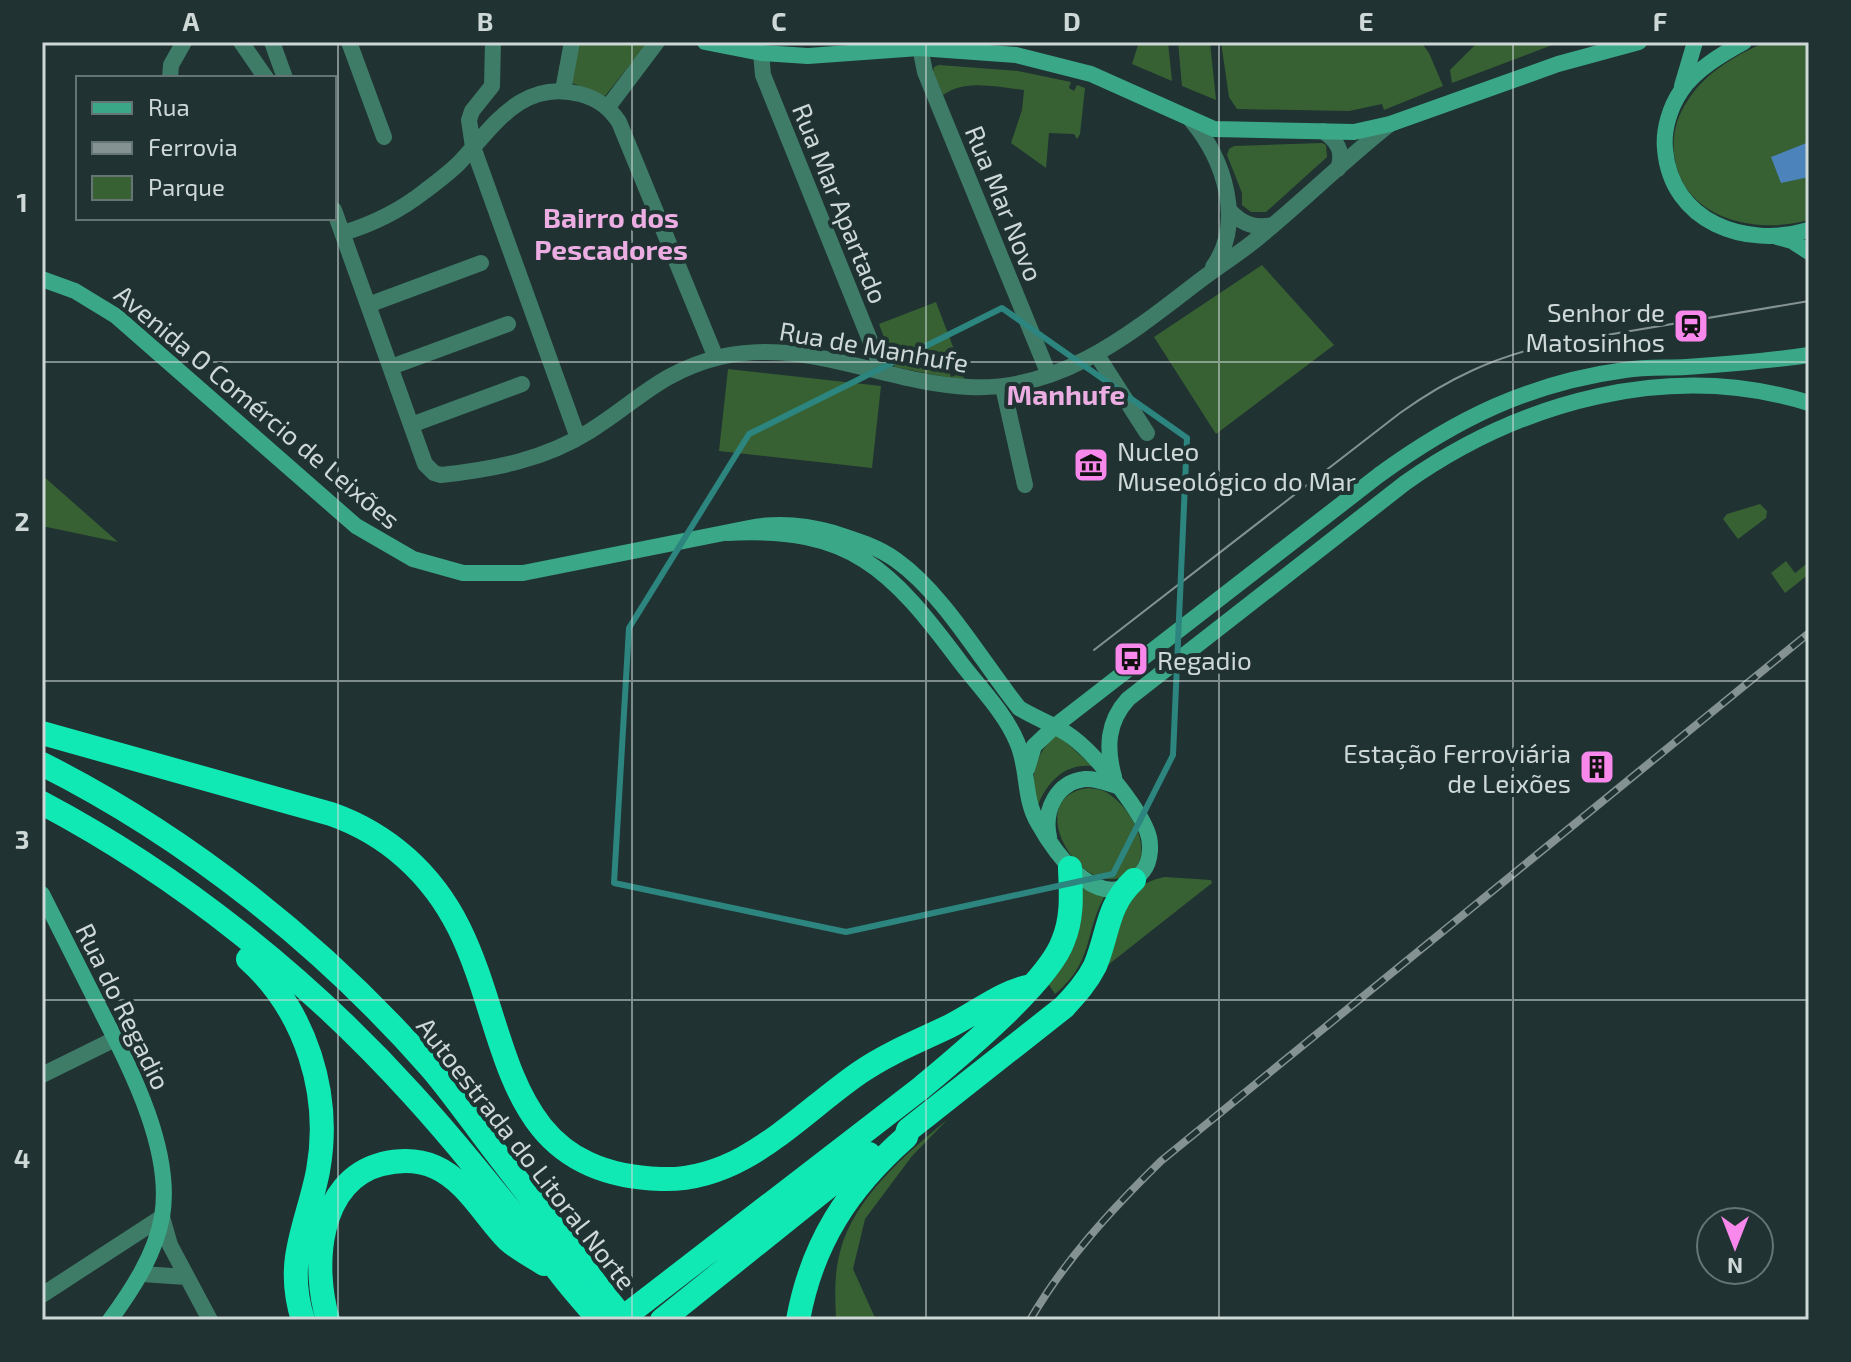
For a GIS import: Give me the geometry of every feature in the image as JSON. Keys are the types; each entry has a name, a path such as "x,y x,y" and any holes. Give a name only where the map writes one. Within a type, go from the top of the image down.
{"highway":[{"path":"42,733 331,814 362,826 394,847 436,889 461,931 511,1076 527,1108 561,1145 587,1162 612,1172 640,1178 671,1179 698,1177 726,1168 766,1144 875,1063 950,1026 1011,990 1031,986"},
{"name":"Autoestrada do Litoral Norte","path":"42,764 110,802 219,874 345,980 433,1071 593,1303"},
{"name":"Autoestrada do Litoral Norte","path":"42,803 128,854 230,926 354,1033 412,1093 502,1198 562,1276 593,1303 622,1320"},
{"path":"622,1320 921,1088 1031,986 1062,945 1071,909 1070,868"},
{"path":"662,1320 897,1132 908,1130 1064,1007 1080,990 1095,965 1117,898 1134,880"},
{"path":"230,926 228,942 267,978 291,1011 305,1039 318,1087 320,1157 296,1256 296,1292 303,1320"},
{"path":"798,1320 814,1264 837,1215 867,1172 906,1137 908,1130"},
{"path":"328,1320 323,1298 321,1259 330,1212 341,1192 355,1177 372,1167 394,1162 426,1164 447,1173 510,1242 562,1276"}],"main road":[{"path":"705,42 761,53 808,56 919,45 1016,55 1091,74 1205,127 1323,131 1365,131 1558,64 1645,42"},
{"path":"1695,42 1681,91 1666,124 1664,142 1670,178 1690,207 1722,228 1792,241 1809,252"},
{"path":"1681,91 1718,57 1744,42"},
{"path":"1771,236 1809,230"},
{"name":"Avenida O Comércio de Leixões","path":"42,279 75,291 116,316 356,526 413,559 463,573 523,573 763,525 806,526 844,536 883,552 924,584 1019,708 1055,726 1089,752 1117,786 1138,814 1150,839 1147,863 1134,880 1117,888 1086,882 1052,846 1029,804 1023,756 1016,739 913,602 886,574 847,549 823,540 775,532 727,533"},
{"path":"1026,777 1031,753 1055,726 1379,475 1425,442 1462,421 1529,391 1572,379 1629,370 1746,363 1809,355"},
{"name":"Avenida O Comércio de Leixões","path":"1117,786 1110,765 1109,737 1116,713 1128,699 1444,455 1514,421 1553,407 1621,392 1712,388 1766,392 1809,403"},
{"path":"1035,718 1062,716 1079,708"},
{"path":"1052,846 1048,812 1060,791 1085,779 1117,786"},
{"name":"Rua do Regadio","path":"42,894 137,1082 150,1117 162,1175 162,1217 142,1274 110,1320"}],"street":[{"path":"170,76 171,65 184,42"},
{"path":"241,42 265,76"},
{"path":"272,42 284,76"},
{"path":"349,42 384,137"},
{"path":"493,42 492,86 472,111 469,120 473,147 578,438"},
{"path":"563,90 572,42"},
{"path":"608,107 657,42"},
{"name":"Rua Mar Novo","path":"919,45 925,72 1049,375"},
{"name":"Rua Mar Apartado","path":"761,53 763,75 882,370"},
{"path":"343,233 374,222 403,206 456,166 507,110 526,98 563,90 585,95 608,107 619,122 716,358"},
{"path":"1191,120 1203,133 1214,155 1230,211 1223,248 1204,278"},
{"name":"Rua de Manhufe","path":"336,215 425,464 441,475 504,466 548,453 578,438 658,381 716,358 745,353 778,351 821,356 954,386 1003,387 1049,375 1097,355 1130,334 1273,225 1390,124"},
{"path":"1323,131 1340,149 1338,169"},
{"path":"1230,211 1245,224 1258,227 1273,225"},
{"path":"368,305 481,263"},
{"path":"391,367 508,324"},
{"path":"1097,355 1147,433"},
{"path":"411,425 522,384"},
{"path":"1003,387 1025,485"},
{"path":"42,1075 115,1039"},
{"path":"42,1295 162,1217 170,1245 210,1320"},
{"path":"142,1274 186,1277"}],"highlighted area":[{"path":"1002,308 1187,438 1173,755 1113,874 846,932 614,883 629,628 749,434"}],"green space":[{"path":"578,42 648,42 605,96 572,83"},
{"path":"1139,42 1168,42 1172,81 1132,64"},
{"path":"1178,42 1210,42 1216,100 1182,86"},
{"path":"1221,42 1421,42 1443,86 1384,110 1382,104 1349,111 1237,109 1229,97"},
{"path":"1478,42 1560,42 1452,83 1450,70"},
{"path":"1766,42 1809,42 1809,220 1788,224 1744,223 1706,207 1690,193 1680,175 1674,153 1678,119 1695,90 1722,65"},
{"path":"934,67 1018,71 1071,82 1069,88 1074,91 1077,85 1085,88 1080,134 1077,139 1074,134 1049,133 1046,168 1011,143 1022,110 1024,90 971,86 943,95 933,72"},
{"path":"1326,145 1327,157 1266,212 1251,212 1242,205 1242,193 1227,155 1229,149 1234,146"},
{"path":"1262,265 1334,345 1216,434 1154,337"},
{"path":"936,302 958,360 947,365 951,377 962,373 965,381 895,367 879,324"},
{"path":"728,369 881,386 872,468 719,451"},
{"path":"42,475 118,542 42,526"},
{"path":"1760,504 1767,511 1766,518 1738,539 1723,519 1727,514"},
{"path":"1786,561 1795,573 1809,562 1809,574 1785,593 1771,573"},
{"path":"1056,733 1092,766 1073,768 1058,776 1046,789 1038,805 1035,766"},
{"path":"1088,788 1104,791 1116,799 1139,834 1140,859 1134,869 1122,877 1105,879 1089,872 1074,859 1063,843 1058,825 1059,808 1068,795"},
{"path":"1165,877 1211,880 1212,883 1099,972 1113,926 1126,900 1149,882"},
{"path":"1079,887 1105,895 1082,959 1055,994 1045,979"},
{"path":"948,1119 912,1156 865,1219 853,1269 876,1320 836,1320 838,1260 857,1213 884,1178"}],"water":[{"path":"1809,142 1809,177 1781,183 1771,157"}],"tram line":[{"path":"1094,650 1400,413 1436,389 1473,370 1511,355 1553,344 1809,301"}],"railway":[{"path":"1030,1320 1090,1236 1161,1161 1809,633"}],"place":[{"name":"Senhor de Matosinhos","path":"1691,326"},
{"name":"Nucleo Museológico do Mar","path":"1091,465"},
{"name":"Regadio","path":"1131,659"},
{"name":"Estação Ferroviária de Leixões","path":"1597,767"}],"district":[{"name":"Bairro dos Pescadores","path":"611,233"},
{"name":"Manhufe","path":"1066,394"}]}
